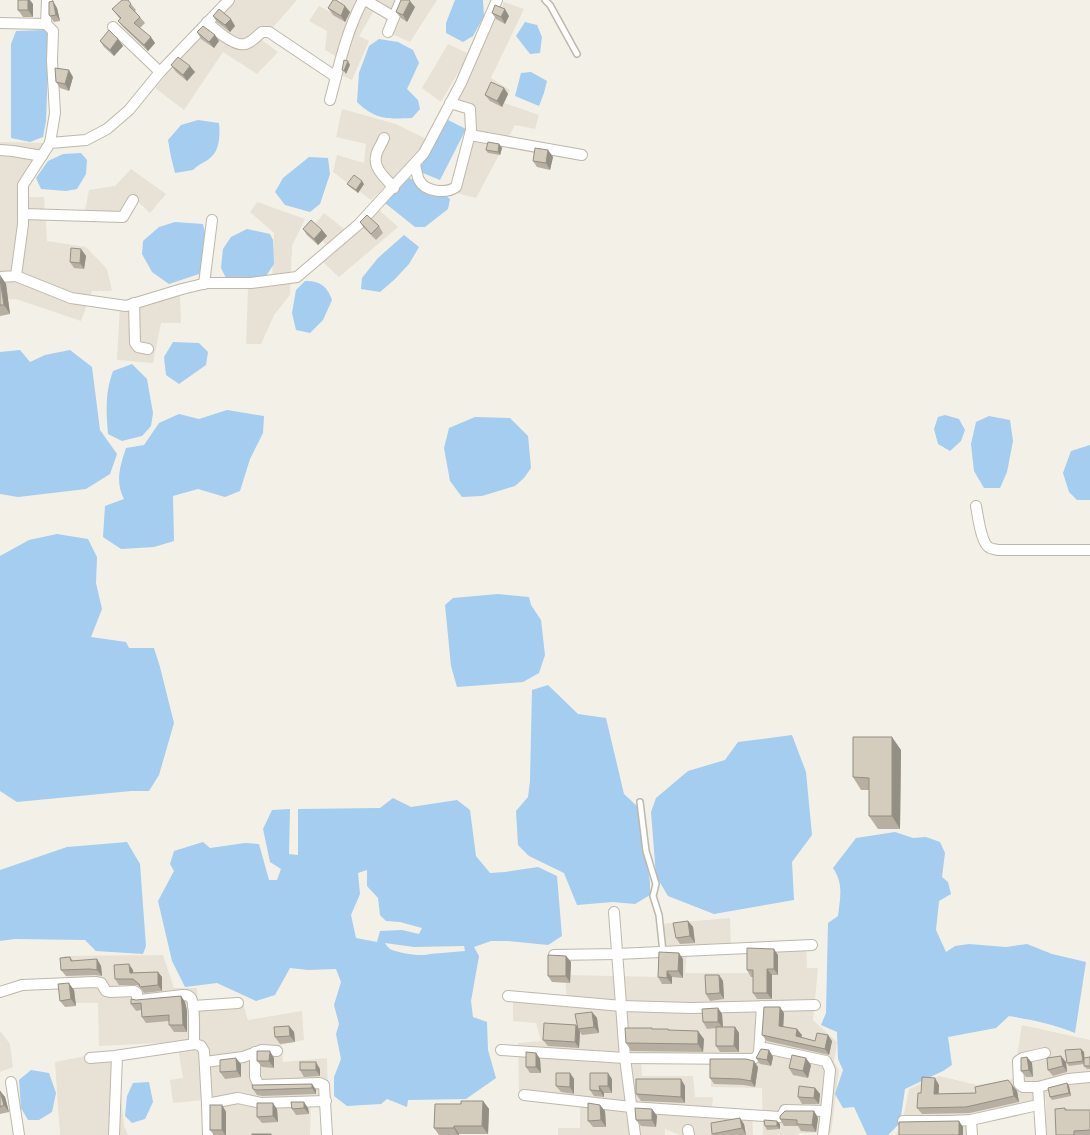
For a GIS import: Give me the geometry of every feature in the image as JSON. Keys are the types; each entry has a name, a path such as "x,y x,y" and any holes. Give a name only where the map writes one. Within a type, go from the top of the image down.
{"street":[{"path":"46,24 47,0"},
{"path":"50,143 86,140 107,129 129,110 160,72 229,0"},
{"path":"330,100 343,46 353,18 364,0 394,17"},
{"path":"388,32 402,0"},
{"path":"0,276 16,276 71,298 126,306 204,284 251,283 297,276 359,224 394,188 424,153 461,83 497,0"},
{"path":"207,22 228,39 240,45 248,43 262,32 269,32 336,77"},
{"path":"0,23 46,24 53,30 52,61 55,113 50,143 23,185 23,224 16,276"},
{"path":"113,27 160,72"},
{"path":"415,164 421,183 436,191 452,190 456,187 471,130 470,108 450,103"},
{"path":"470,135 582,155"},
{"path":"384,138 376,154 376,161 378,168 394,188"},
{"path":"0,150 42,156"},
{"path":"23,214 123,217 133,200"},
{"path":"204,284 212,220"},
{"path":"134,303 135,343 138,347 148,349"},
{"path":"976,506 982,538 990,548 998,550 1090,550"},
{"path":"614,912 626,1058 635,1135"},
{"path":"554,954 618,954 812,945"},
{"path":"0,992 22,985 95,982 101,983 106,991 110,992 134,990 137,993 137,998 140,1000 186,995 191,998 193,1006 195,1044"},
{"path":"508,996 622,1006 691,1008 815,1005"},
{"path":"193,1006 238,1003"},
{"path":"501,1050 626,1058 750,1059 758,1056 762,1006"},
{"path":"90,1058 117,1056 195,1044 201,1046 203,1048 208,1135"},
{"path":"760,1047 826,1061 830,1070 823,1135"},
{"path":"204,1062 243,1057 265,1050 277,1050"},
{"path":"255,1052 255,1077 260,1085 322,1084 325,1088 327,1135"},
{"path":"1044,1053 1018,1061 1019,1084 1023,1087 1038,1087 1068,1079 1090,1077"},
{"path":"114,1135 117,1056"},
{"path":"11,1082 19,1135"},
{"path":"1038,1087 1041,1135"},
{"path":"524,1095 631,1107 779,1117 782,1116 785,1110 826,1111"},
{"path":"207,1104 238,1098 261,1103 326,1101"},
{"path":"903,1121 950,1122 971,1120 1038,1106"},
{"path":"971,1120 972,1135"}],"lane":[{"path":"545,0 550,5 577,54"},
{"path":"640,802 646,851 656,884 653,896 659,915 663,952"}],"shaded area":[{"path":"234,0 297,0 262,40 278,52 257,74 223,52 184,110 155,88 204,30"},
{"path":"341,0 437,0 410,42 392,34 399,13 378,4 359,36 369,41 352,80 334,72 339,58 325,50 327,31 309,21 319,6 334,14"},
{"path":"504,2 524,9 491,78 510,90 504,103 539,115 535,129 515,125 476,198 453,192 473,109 456,101"},
{"path":"448,44 469,54 441,102 422,88"},
{"path":"342,109 396,124 426,139 413,161 371,200 333,172 337,155 364,163 366,144 336,137"},
{"path":"0,142 46,143 17,191 29,197 44,197 47,241 86,247 107,269 112,291 92,291 81,321 16,299 0,300"},
{"path":"131,169 166,194 150,213 131,195 118,213 85,211 89,190 115,186"},
{"path":"257,202 305,219 292,246 290,295 274,315 261,344 246,344 248,289 272,283 274,233 250,212"},
{"path":"378,209 398,227 339,277 322,261 332,251 311,229 324,213 350,234"},
{"path":"180,293 181,323 161,323 153,363 117,360 120,303"},
{"path":"730,918 731,949 687,952 685,973 750,973 750,948 806,946 807,968 818,968 813,1020 837,1042 834,1062 839,1070 831,1133 763,1135 762,1088 711,1087 711,1058 641,1059 642,1076 693,1076 695,1097 713,1097 711,1117 752,1113 753,1135 680,1135 665,1129 665,1135 558,1135 558,1128 580,1128 580,1098 519,1093 518,1043 541,1041 536,1023 513,1021 513,997 567,1003 565,975 661,977 660,924"},
{"path":"163,955 174,988 197,988 198,1010 243,1003 248,1020 302,1011 304,1040 281,1045 283,1062 327,1058 328,1099 311,1101 310,1135 217,1135 216,1099 173,1103 170,1080 183,1078 177,1042 99,1046 98,1003 69,1003 64,956"},
{"path":"1022,1025 1090,1040 1090,1135 1046,1135 1046,1100 974,1119 974,1135 896,1135 903,1120 909,1089 939,1076 977,1085 1013,1079"},
{"path":"0,1031 10,1044 13,1067 0,1072"},
{"path":"112,1051 122,1081 120,1089 124,1126 128,1135 60,1135 55,1062"}],"water":[{"path":"455,0 483,0 484,16 473,36 463,42 446,33 446,23"},
{"path":"525,22 537,25 542,37 540,53 530,54 516,36"},
{"path":"45,30 49,38 46,121 43,137 30,142 11,138 11,44 16,31"},
{"path":"379,39 398,42 413,50 419,63 407,89 418,100 420,109 412,118 382,117 370,112 357,102 359,73 369,46"},
{"path":"531,72 547,81 539,106 515,96 521,73"},
{"path":"198,120 219,123 217,148 211,157 193,170 175,173 168,140 181,125"},
{"path":"448,120 466,129 440,180 418,171"},
{"path":"81,153 87,160 86,174 77,189 66,191 41,189 36,178 48,161 63,154"},
{"path":"309,157 328,158 330,174 320,204 310,212 285,205 275,192 283,178"},
{"path":"409,178 436,188 450,199 448,209 425,227 415,227 385,203"},
{"path":"175,222 203,224 206,237 204,267 199,274 169,284 152,272 142,254 143,241 159,227"},
{"path":"247,229 270,234 273,240 274,264 266,276 238,279 226,278 221,268 223,249 231,237"},
{"path":"404,235 419,247 409,264 380,292 361,289 362,278 378,258"},
{"path":"305,281 322,285 328,291 332,300 323,320 310,333 296,330 292,313 296,290"},
{"path":"173,342 199,343 208,352 206,365 179,384 166,375 164,357"},
{"path":"20,350 30,362 45,355 70,350 92,367 100,430 117,454 110,474 86,489 18,497 0,494 0,352"},
{"path":"132,364 147,379 153,413 151,426 142,436 122,441 108,434 107,394 113,371"},
{"path":"227,410 264,416 263,433 250,459 240,491 225,497 198,489 173,496 174,541 154,547 121,549 103,537 105,506 124,499 119,480 120,468 126,448 144,445 159,423 179,414 199,419"},
{"path":"945,415 959,419 965,430 961,441 950,451 938,444 934,429 938,417"},
{"path":"989,416 1010,420 1013,441 1007,472 1000,488 984,488 974,471 971,444 976,422"},
{"path":"475,417 510,418 528,436 531,468 515,486 482,496 462,497 450,481 444,448 449,428"},
{"path":"1090,445 1090,500 1077,500 1069,492 1063,473 1071,451"},
{"path":"57,534 88,539 97,557 96,583 102,609 91,637 126,642 129,648 154,648 174,723 159,775 149,791 17,802 0,791 0,556 29,540"},
{"path":"498,594 529,597 531,605 541,620 545,655 539,673 523,682 457,687 451,666 445,605 453,598"},
{"path":"548,685 578,714 606,718 624,794 638,807 650,882 650,895 635,904 613,902 577,905 564,873 529,856 518,845 516,811 528,797 530,781 532,690"},
{"path":"792,735 806,772 812,835 792,862 794,900 714,914 668,896 656,876 651,812 656,798 688,771 725,760 738,742"},
{"path":"393,798 411,807 457,800 470,810 476,856 490,873 538,867 557,876 562,936 548,945 491,941 474,947 479,956 471,1001 473,1017 487,1022 488,1050 496,1078 466,1099 408,1100 407,1107 387,1099 381,1104 347,1106 334,1096 334,1077 341,1059 336,1034 339,1024 334,1005 341,982 336,969 308,970 290,968 275,995 256,1001 217,983 185,987 172,961 158,901 174,871 170,864 174,851 203,842 210,848 245,843 259,844 269,880 277,880 281,869 270,862 263,829 272,810 290,809 289,854 298,855 298,809 380,808","holes":["367,870 367,886 378,898 380,915 386,921 400,922 422,928 419,934 402,930 380,931 377,942 356,938 351,915 360,894 358,873","385,943 414,947 464,946 465,951 416,955 390,949"]},
{"path":"895,832 913,838 926,837 940,842 945,853 942,877 948,882 951,894 939,901 936,930 946,952 955,946 969,944 1006,947 1027,944 1052,954 1086,962 1075,1033 1051,1025 1009,1016 996,1028 948,1037 952,1065 905,1089 900,1123 888,1135 867,1135 854,1107 843,1108 835,1094 843,1070 838,1059 837,1032 821,1025 826,1013 828,923 838,916 840,897 839,880 833,868 856,838"},
{"path":"127,842 140,864 146,946 143,954 96,951 85,940 15,939 0,941 0,870 67,847"},
{"path":"31,1070 49,1073 56,1093 52,1112 39,1120 28,1120 21,1108 19,1080"},
{"path":"149,1082 153,1102 145,1119 132,1123 125,1116 127,1096 133,1083"}],"building":[{"path":"18,0 28,0 28,10 18,10"},
{"path":"122,0 128,0 131,4 129,6 140,17 134,23 151,37 144,45 118,21 121,18 112,9"},
{"path":"333,0 345,6 341,16 328,8"},
{"path":"401,0 410,1 403,15 396,12"},
{"path":"53,1 56,15 50,16 49,2"},
{"path":"495,5 505,9 501,17 492,13"},
{"path":"219,9 231,19 225,25 213,16"},
{"path":"203,26 215,35 209,42 197,32"},
{"path":"109,30 118,39 110,50 100,41"},
{"path":"178,57 190,66 183,75 171,65"},
{"path":"344,60 348,61 344,71 342,70"},
{"path":"55,68 69,70 65,84 56,82"},
{"path":"491,82 504,88 497,101 485,95"},
{"path":"488,142 499,144 498,152 486,150"},
{"path":"535,148 548,150 546,163 533,161"},
{"path":"354,175 362,181 356,190 347,184"},
{"path":"367,215 379,226 371,234 360,222"},
{"path":"311,220 322,230 314,239 303,229"},
{"path":"71,248 81,249 80,263 70,262"},
{"path":"0,279 4,305 0,305"},
{"path":"853,737 892,737 892,816 869,816 869,778 853,777"},
{"path":"688,921 690,936 676,938 673,923"},
{"path":"747,948 774,949 774,969 767,969 767,993 753,993 753,970 747,970"},
{"path":"659,952 679,953 678,971 667,971 667,978 658,977"},
{"path":"548,955 566,956 566,976 548,976"},
{"path":"70,957 71,961 97,959 97,970 61,970 60,958"},
{"path":"129,964 130,973 158,972 158,985 140,987 133,979 115,979 114,965"},
{"path":"705,975 719,975 720,993 706,994"},
{"path":"69,983 71,999 60,1001 58,984"},
{"path":"181,996 183,1025 169,1025 169,1015 142,1017 141,1003 131,1004 131,999"},
{"path":"764,1007 780,1007 779,1026 797,1029 796,1036 815,1041 817,1033 828,1035 825,1049 762,1035"},
{"path":"718,1008 718,1022 703,1022 702,1009"},
{"path":"592,1012 594,1027 578,1029 575,1014"},
{"path":"544,1023 576,1025 575,1042 543,1040"},
{"path":"289,1026 290,1036 275,1037 274,1027"},
{"path":"716,1027 735,1027 734,1046 716,1046"},
{"path":"625,1028 698,1031 698,1044 626,1043"},
{"path":"761,1049 769,1050 767,1060 756,1058"},
{"path":"1081,1049 1083,1061 1067,1063 1065,1050"},
{"path":"257,1051 270,1051 269,1061 257,1061"},
{"path":"526,1052 536,1053 536,1067 526,1067"},
{"path":"792,1055 806,1058 803,1071 789,1068"},
{"path":"1061,1056 1063,1066 1048,1070 1047,1058"},
{"path":"1027,1057 1029,1070 1021,1071 1021,1058"},
{"path":"1090,1057 1090,1066 1084,1066 1084,1058"},
{"path":"236,1058 237,1071 220,1072 220,1060"},
{"path":"710,1059 746,1059 754,1061 751,1081 710,1078"},
{"path":"300,1062 316,1062 316,1070 300,1070"},
{"path":"556,1073 570,1073 570,1087 556,1086"},
{"path":"590,1073 608,1073 608,1086 599,1086 600,1091 590,1090"},
{"path":"922,1077 935,1078 934,1094 976,1093 975,1087 1008,1080 1012,1085 1014,1096 966,1107 917,1108 918,1093 921,1093"},
{"path":"636,1079 681,1079 681,1097 636,1094"},
{"path":"1067,1083 1069,1093 1050,1097 1048,1088"},
{"path":"312,1084 312,1088 257,1090 253,1089 252,1085 256,1085"},
{"path":"799,1086 815,1088 814,1098 798,1097"},
{"path":"0,1091 4,1105 0,1107"},
{"path":"461,1101 483,1101 482,1126 434,1128 435,1104 461,1104"},
{"path":"291,1102 304,1102 304,1108 292,1109"},
{"path":"257,1103 273,1103 273,1116 257,1117"},
{"path":"588,1103 600,1105 601,1120 588,1121"},
{"path":"210,1105 222,1105 222,1130 210,1130"},
{"path":"635,1108 652,1109 652,1120 636,1120"},
{"path":"1065,1108 1065,1110 1090,1110 1090,1130 1074,1131 1074,1135 1056,1135 1055,1109"},
{"path":"785,1111 814,1111 812,1125 797,1124 797,1120 780,1119 780,1116"},
{"path":"740,1118 742,1128 712,1134 711,1123"},
{"path":"764,1120 777,1121 777,1126 765,1126"},
{"path":"959,1121 959,1135 899,1135 899,1122"},
{"path":"271,1134 271,1135 252,1135"}]}
